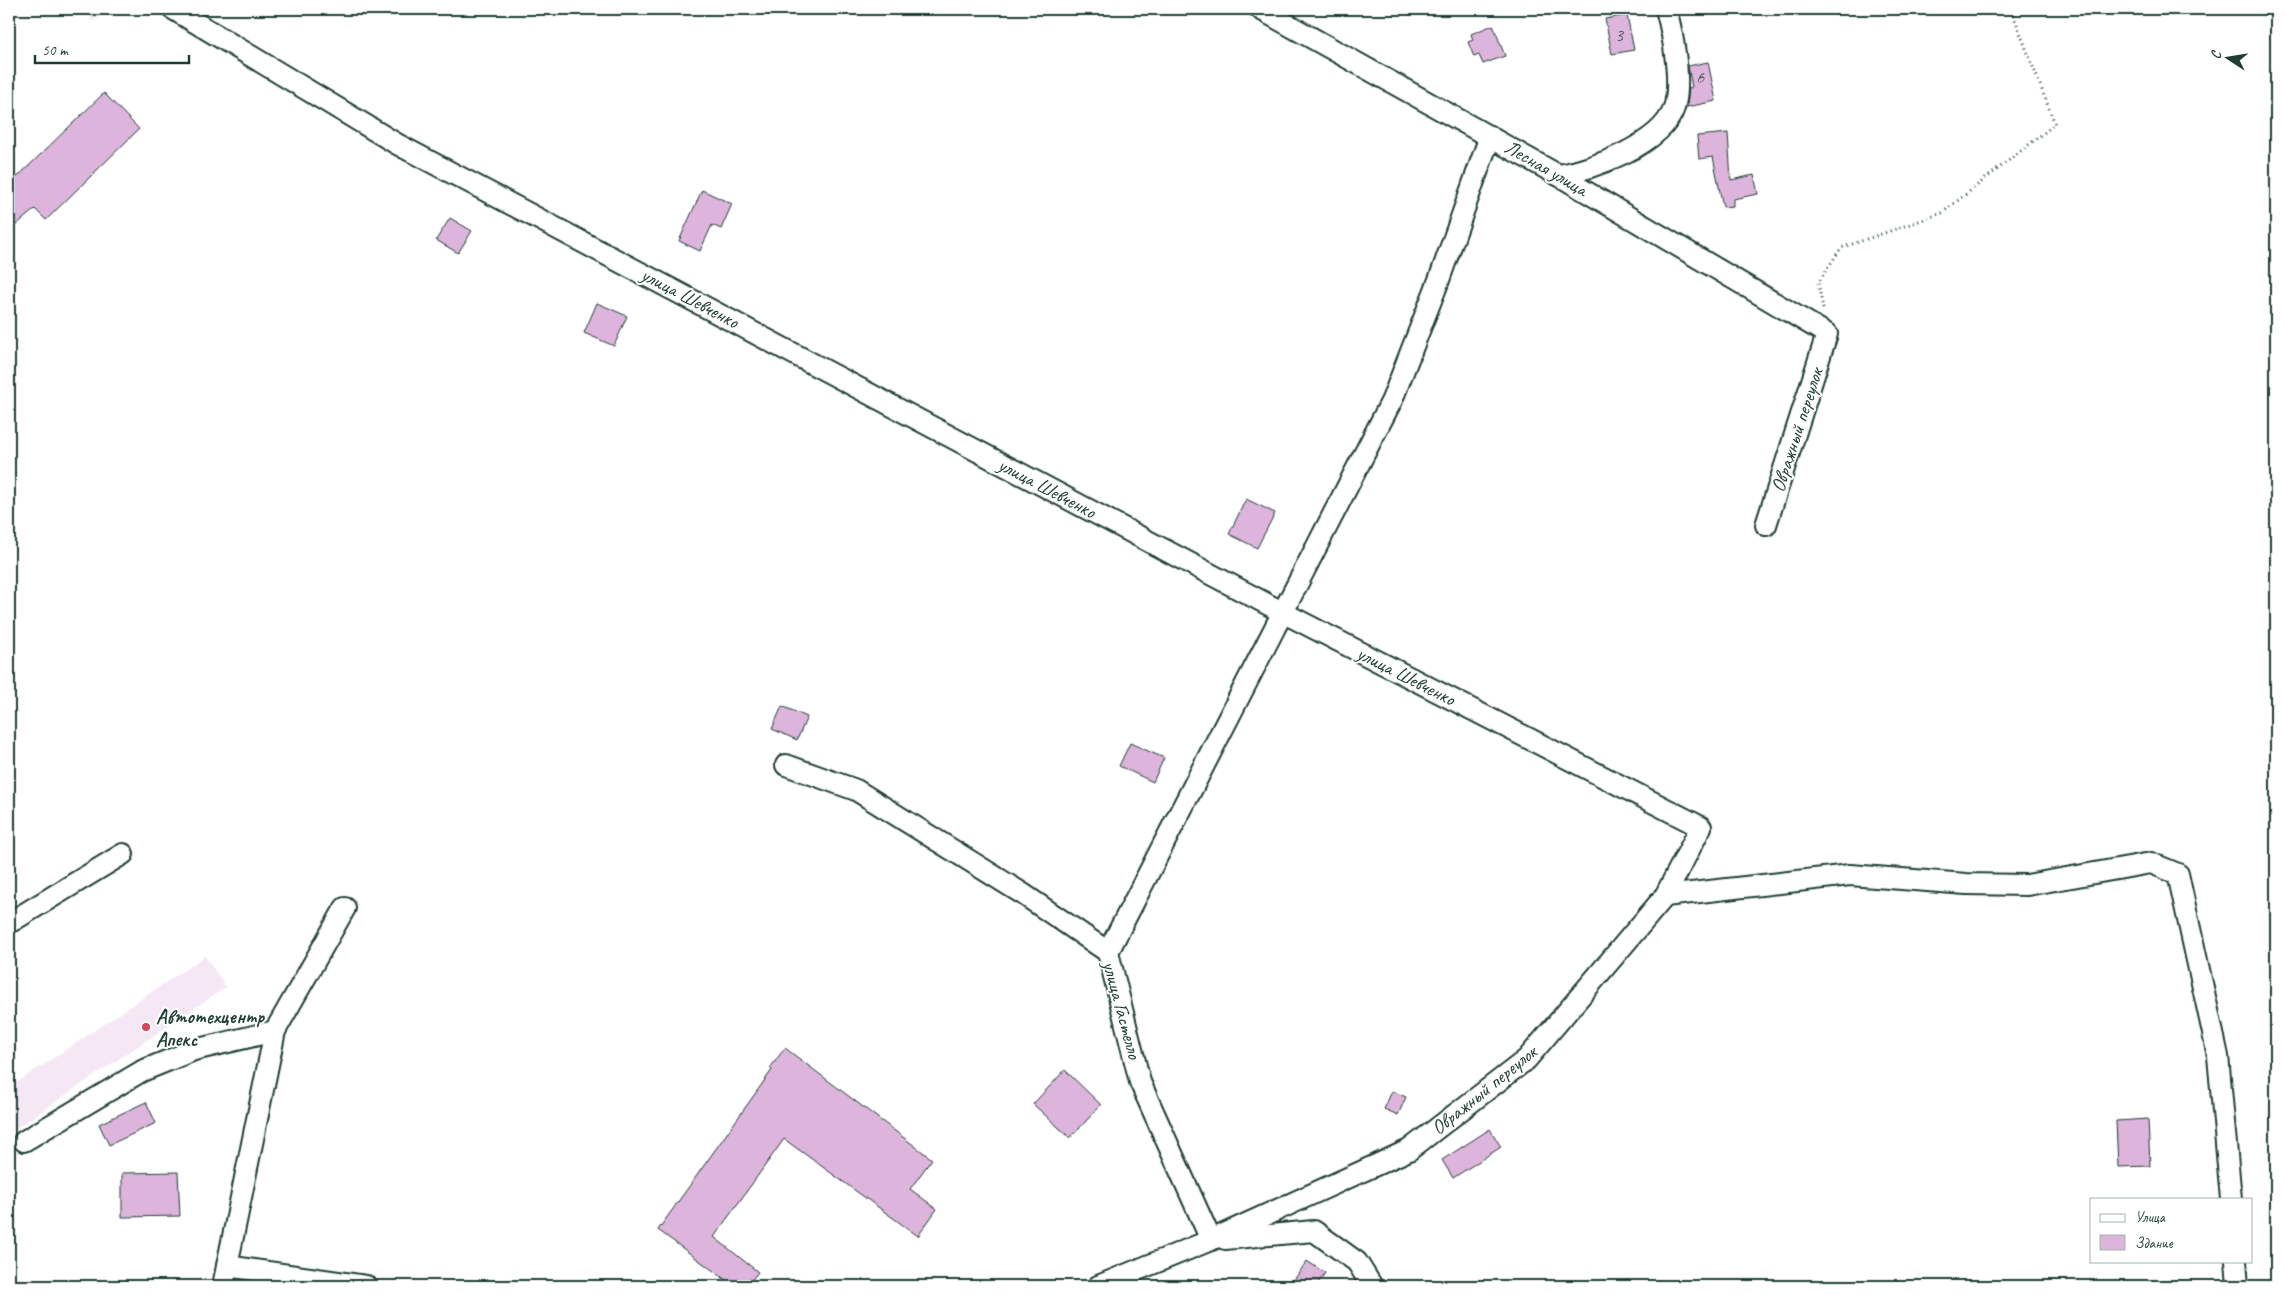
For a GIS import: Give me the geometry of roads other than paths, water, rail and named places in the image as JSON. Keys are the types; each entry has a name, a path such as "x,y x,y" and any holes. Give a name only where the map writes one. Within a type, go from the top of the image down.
{"street":[{"name":"улица Шевченко","path":"172,9 397,144 1282,612 1701,827"},
{"name":"Лесная улица","path":"1260,9 1490,136 1827,334"},
{"path":"1558,175 1577,172 1603,164 1634,148 1664,124 1674,108 1677,75 1666,9"},
{"path":"1108,952 1392,400 1439,280 1490,136"},
{"name":"Овражный переулок","path":"1766,525 1827,334"},
{"name":"улица Гастелло","path":"786,765 856,790 1023,894 1108,952 1140,1082 1211,1240"},
{"name":"Овражный переулок","path":"1098,1286 1211,1240 1409,1150 1527,1059 1665,896 1701,827"},
{"path":"9,923 123,854"},
{"path":"1665,896 1850,875 1966,884 2027,885 2151,863 2178,874 2218,1056 2231,1198"},
{"path":"223,1286 275,1031 345,908"},
{"path":"24,1141 142,1070 194,1050 275,1031"},
{"path":"1211,1240 1314,1232 1357,1262 1372,1286"},
{"path":"2236,1262 2238,1286"},
{"path":"228,1266 366,1286"}],"place":[{"name":"Автотехцентр Апекс","path":"146,1027"}]}
